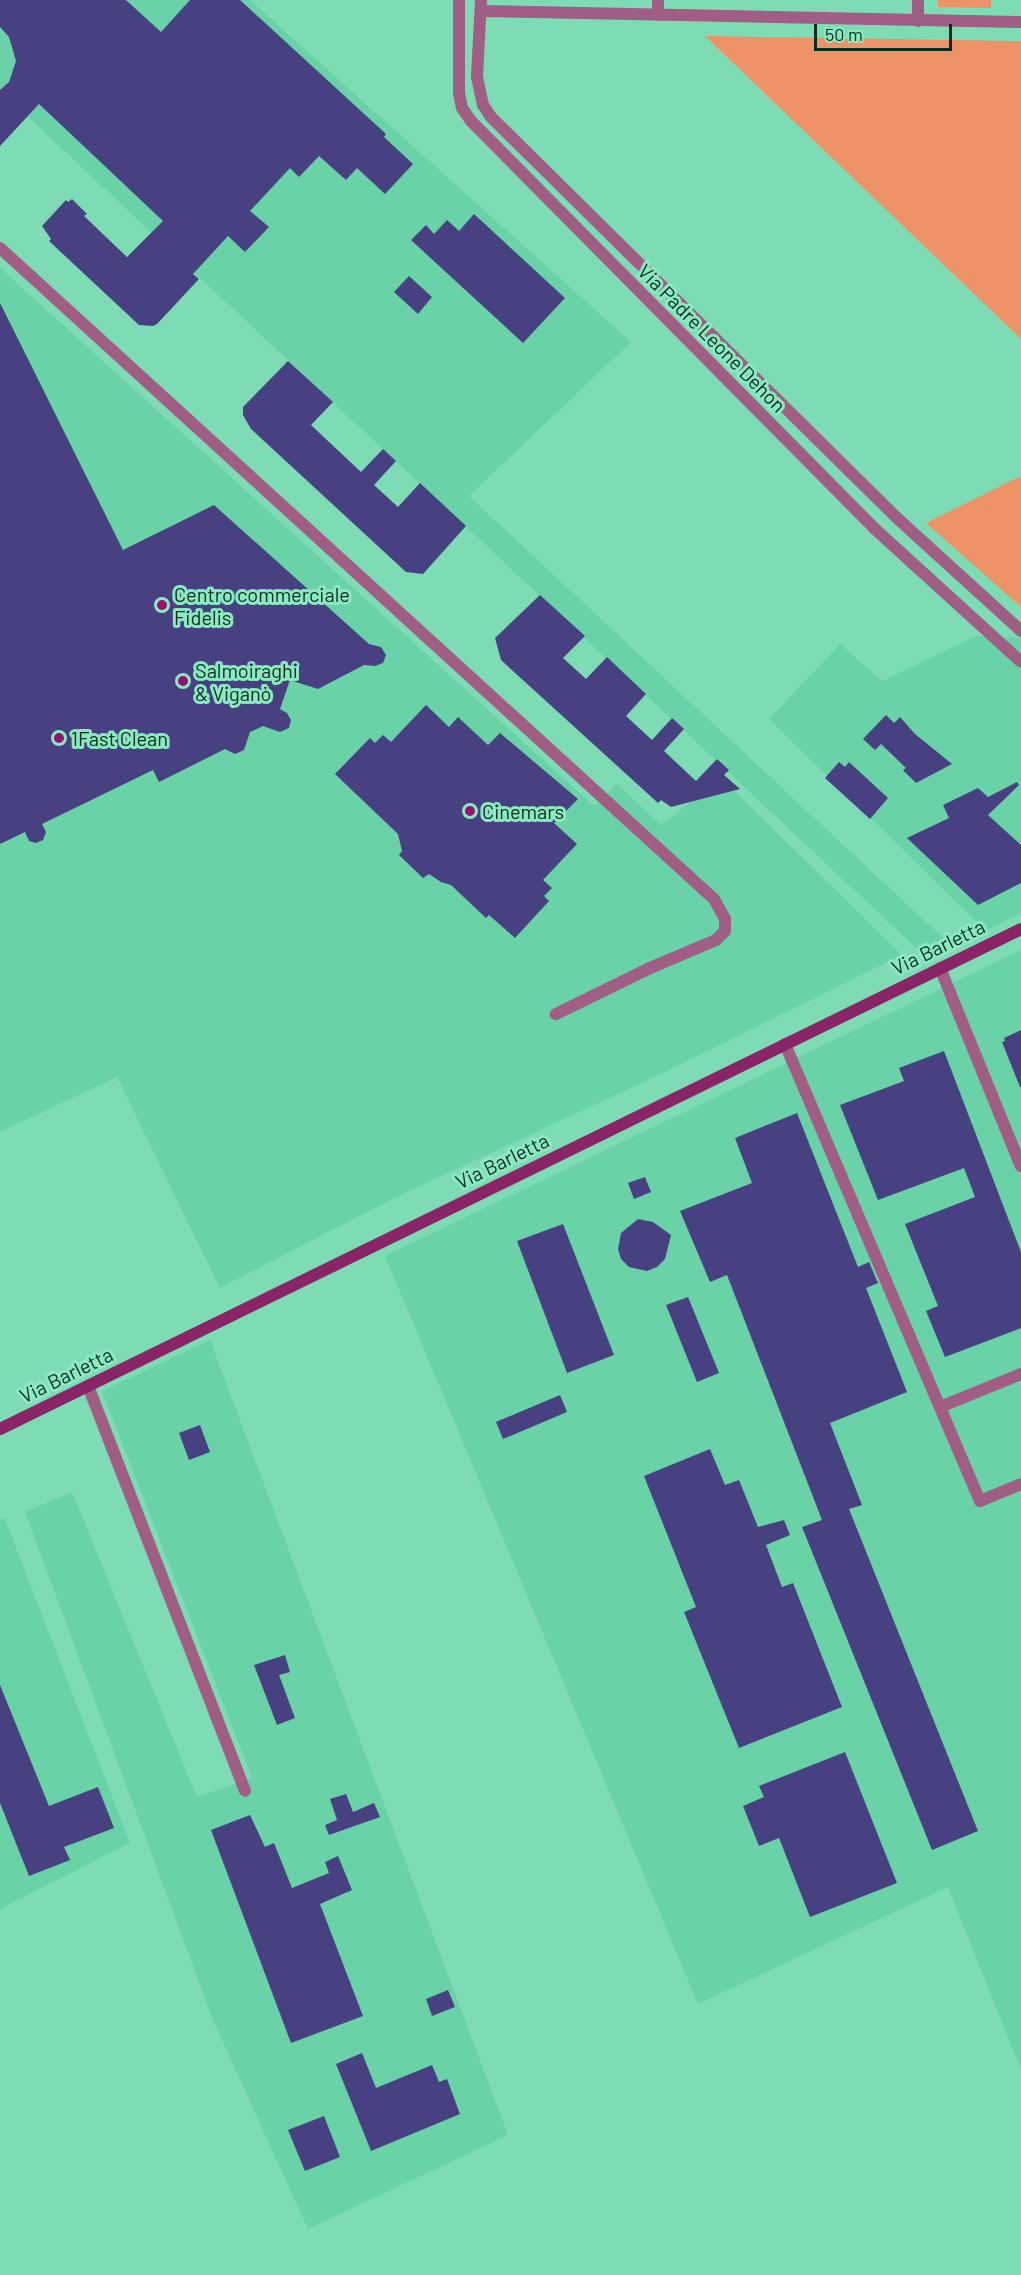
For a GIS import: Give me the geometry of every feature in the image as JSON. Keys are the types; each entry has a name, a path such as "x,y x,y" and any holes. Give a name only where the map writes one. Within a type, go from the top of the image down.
{"main road":[{"name":"Via Barletta","path":"0,1429 1021,928"}],"street":[{"name":"Via Padre Leone Dehon","path":"459,0 459,93 462,108 471,122 875,529 1021,662"},
{"path":"658,0 658,15"},
{"path":"918,0 918,21"},
{"name":"Via Padre Leone Dehon","path":"481,5 479,93 491,117 897,518 1021,631"},
{"path":"481,5 658,15 1021,22"},
{"path":"0,248 714,899 725,919 725,931 716,940 650,968 556,1014"},
{"path":"940,968 1021,1166"},
{"path":"785,1044 980,1501 1021,1484"},
{"path":"940,1407 1021,1374"},
{"path":"88,1386 245,1791"}],"shaded area":[{"path":"0,0 250,0 631,342 469,496 942,937 979,924 769,719 840,644 882,681 976,636 1021,638 1021,913 928,959 27,116 0,139"},
{"path":"938,0 991,0 991,8 938,7"},
{"path":"705,36 1021,41 1021,339"},
{"path":"0,268 594,806 617,784 661,825 721,778 902,955 661,1074 392,1199 220,1288 117,1077 0,1132"},
{"path":"1021,476 1021,607 926,523"},
{"path":"1021,950 1021,2070 948,1887 698,2004 385,1256"},
{"path":"210,1340 508,2135 308,2229 213,2020 25,1512 72,1492 197,1797 252,1778 102,1391"},
{"path":"0,1519 5,1519 130,1843 0,1909"}],"building":[{"path":"0,0 126,0 161,32 190,0 240,0 386,134 384,137 413,164 385,194 357,168 346,180 319,156 299,177 290,168 250,211 269,227 245,252 228,236 193,274 199,279 157,324 139,325 49,241 51,239 42,226 66,200 68,202 72,199 87,214 84,216 127,257 163,221 39,104 0,146 0,90 9,82 16,61 9,37 0,27"},
{"path":"474,214 565,298 523,343 411,240 426,225 434,234 447,220 459,231"},
{"path":"409,276 432,297 418,314 394,292"},
{"name":"Centro commerciale Fidelis","path":"0,303 123,550 214,505 369,644 381,647 386,655 383,663 375,666 364,665 318,689 290,680 280,709 287,713 291,720 289,728 280,732 263,726 250,732 244,750 235,754 225,749 159,782 153,770 42,824 46,832 43,840 36,843 29,841 25,832 0,844"},
{"path":"288,361 333,402 311,425 361,472 383,449 396,461 374,485 398,507 420,483 466,526 423,574 406,572 251,429 243,415 243,407"},
{"path":"540,595 585,636 563,658 586,679 607,657 646,694 626,716 652,740 672,718 684,729 664,751 696,781 717,759 729,770 724,775 740,789 671,807 661,800 658,803 501,660 495,638"},
{"name":"Cinemars","path":"426,705 449,727 458,717 488,745 500,733 578,799 554,823 577,844 543,880 552,888 544,896 549,901 515,938 489,915 486,918 451,885 429,874 423,878 399,855 402,851 398,834 335,774 370,738 375,743 383,735 391,742"},
{"path":"886,715 894,723 900,717 915,734 952,764 916,783 903,770 906,768 881,744 875,750 863,739"},
{"path":"839,762 845,767 849,762 888,798 870,819 825,778"},
{"path":"1017,782 1019,785 988,815 1021,845 1021,883 978,905 907,838 949,818 943,805 978,788 988,797"},
{"path":"1021,1030 1020,1087 1002,1042 1005,1041 1004,1038"},
{"path":"944,1051 1021,1252 1021,1328 945,1357 926,1311 938,1306 905,1224 975,1197 964,1168 878,1200 840,1105 904,1081 899,1068"},
{"path":"797,1113 858,1267 869,1262 878,1283 866,1288 907,1392 830,1423 862,1505 849,1509 978,1831 932,1850 802,1527 822,1520 727,1275 710,1282 680,1211 752,1183 735,1138"},
{"path":"645,1177 651,1192 634,1199 628,1183"},
{"path":"638,1219 653,1222 671,1235 665,1259 657,1267 647,1271 629,1267 621,1259 618,1249 621,1233"},
{"path":"563,1224 614,1355 567,1373 517,1241"},
{"path":"688,1297 719,1373 697,1382 666,1305"},
{"path":"560,1395 567,1412 503,1439 496,1422"},
{"path":"200,1425 210,1452 189,1460 179,1433"},
{"path":"710,1449 725,1485 739,1480 758,1527 784,1520 790,1535 766,1545 782,1587 793,1583 842,1707 739,1748 684,1612 696,1607 644,1476"},
{"path":"285,1655 290,1672 279,1675 295,1718 277,1725 254,1665"},
{"path":"0,1685 49,1806 98,1787 114,1828 64,1847 70,1860 29,1876 0,1803"},
{"path":"845,1752 897,1883 810,1917 779,1838 759,1846 743,1806 764,1797 759,1786"},
{"path":"346,1794 353,1812 374,1803 380,1817 329,1835 325,1825 337,1820 330,1799"},
{"path":"250,1815 265,1847 274,1843 292,1888 329,1873 325,1862 338,1856 352,1890 320,1904 363,2016 291,2043 211,1830"},
{"path":"448,1990 455,2007 432,2016 426,1999"},
{"path":"362,2053 376,2088 432,2065 439,2082 447,2079 460,2114 371,2151 336,2064"},
{"path":"324,2116 340,2157 305,2171 288,2130"}],"place":[{"name":"Centro commerciale Fidelis","path":"162,605"},
{"name":"Salmoiraghi & Viganò","path":"183,681"},
{"name":"1Fast Clean","path":"59,738"},
{"name":"Cinemars","path":"470,811"}]}
